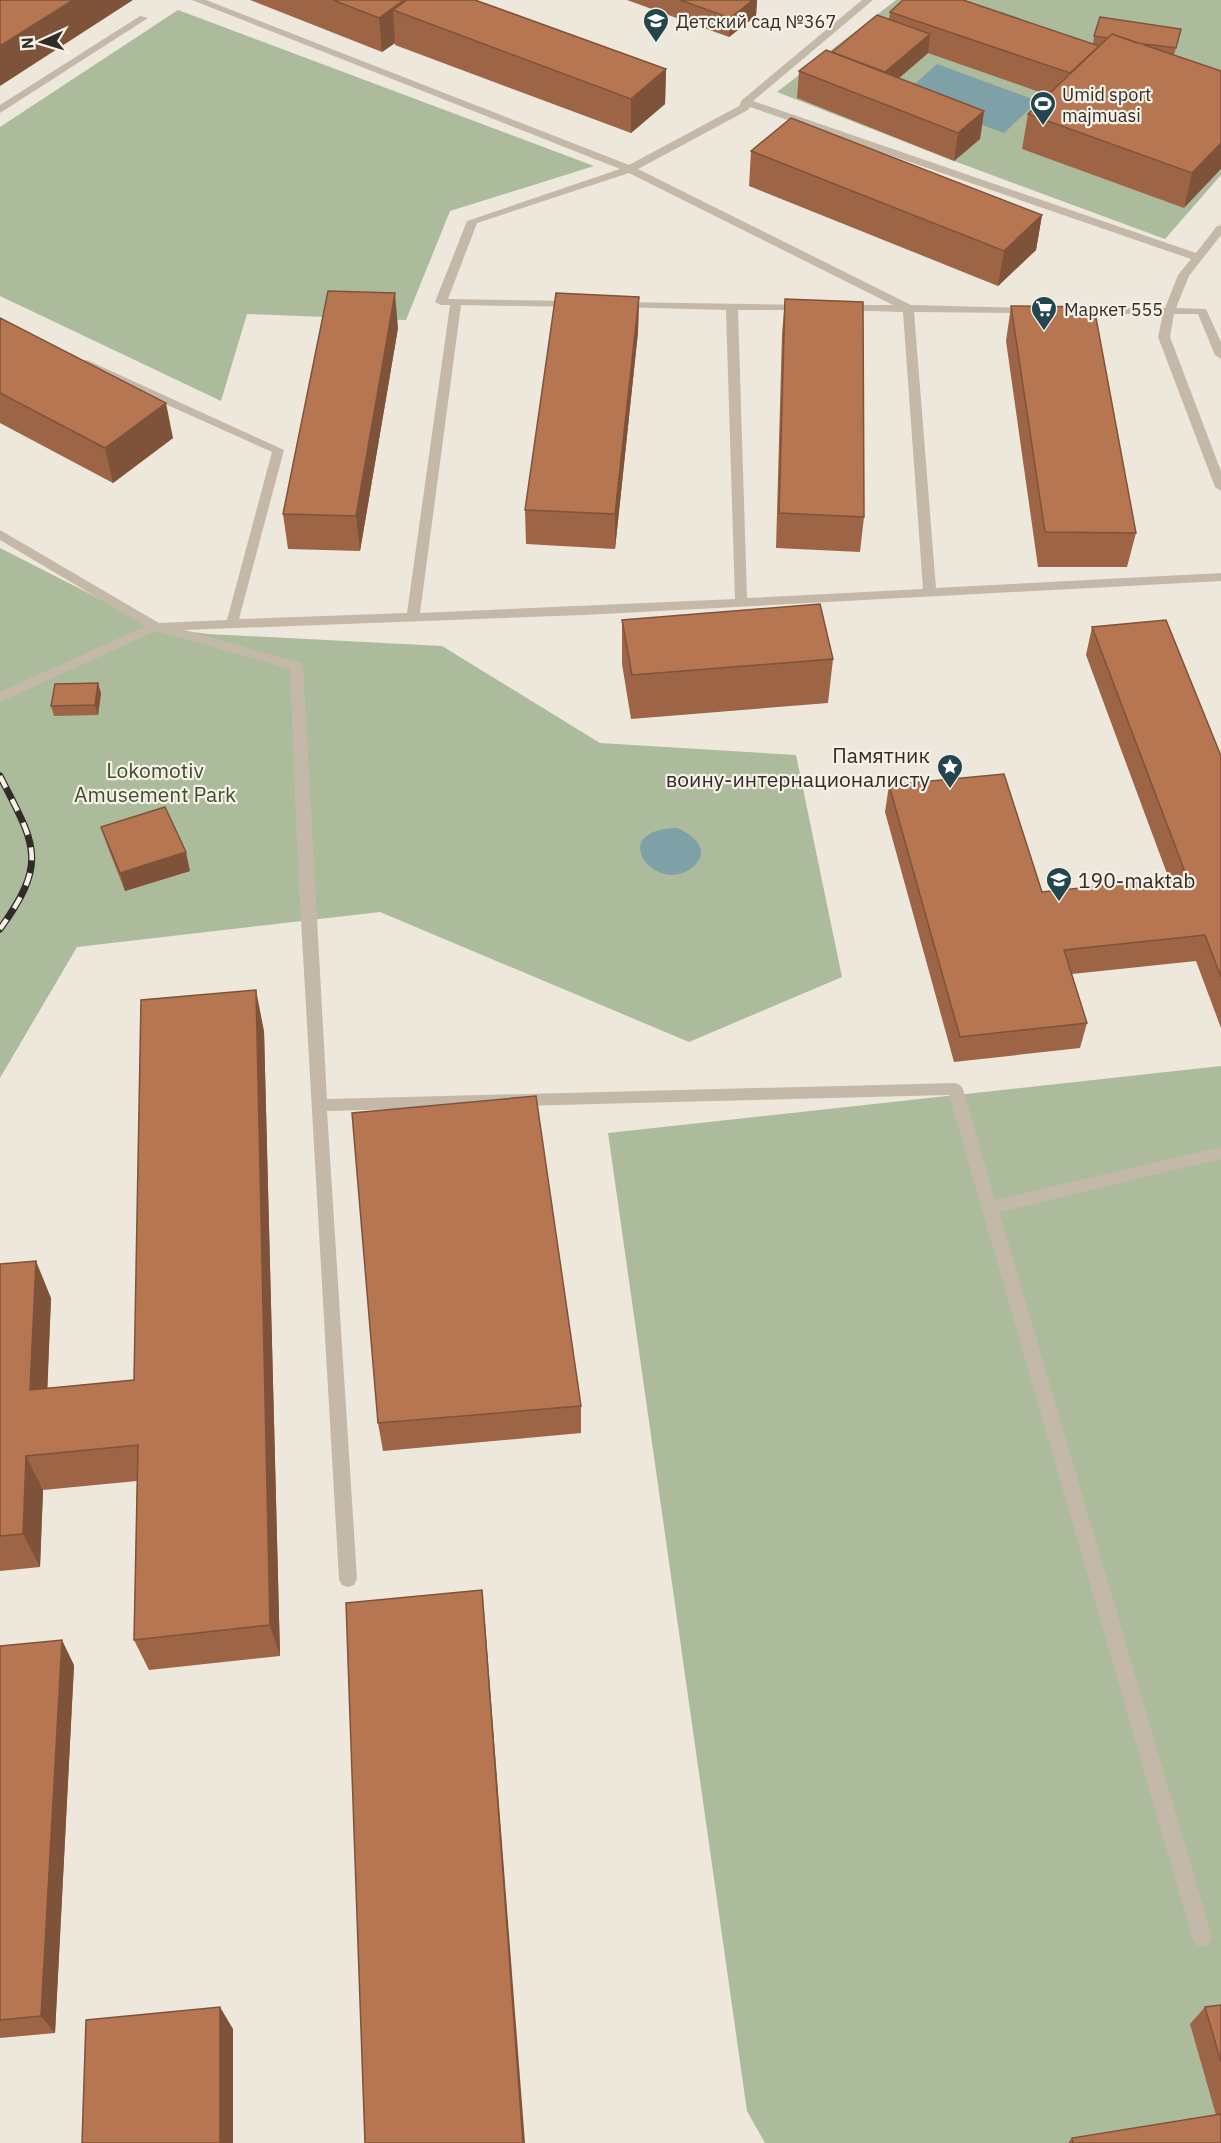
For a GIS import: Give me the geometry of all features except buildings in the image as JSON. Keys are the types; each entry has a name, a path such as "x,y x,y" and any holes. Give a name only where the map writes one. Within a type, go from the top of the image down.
{"street":[{"path":"198,0 630,169 908,308"},
{"path":"583,304 441,302 472,221 630,169 744,108 746,102 868,0"},
{"path":"0,110 143,18"},
{"path":"746,102 1197,257"},
{"path":"1221,228 1184,275 1170,312 1164,338 1221,487"},
{"path":"413,617 456,302"},
{"path":"606,304 1039,310"},
{"path":"732,307 741,602"},
{"path":"908,308 930,592"},
{"path":"1063,310 1202,311 1221,355"},
{"path":"75,358 278,450 232,624"},
{"path":"0,534 155,626 296,666 319,1105 348,1579"},
{"path":"0,697 155,626 584,611 1221,577"},
{"path":"319,1105 955,1089 1202,1937"},
{"path":"989,1208 1221,1153"}],"green space":[{"name":"Umid sport majmuasi","path":"896,0 1221,0 1221,175 1165,239 954,161 777,92"},
{"path":"178,10 594,166 450,211 406,320 247,314 221,401 0,296 0,127"},
{"name":"Lokomotiv Amusement Park","path":"0,548 155,627 208,634 442,646 600,743 796,755 842,977 689,1042 380,912 77,947 0,1078"},
{"path":"1221,1066 1221,2143 765,2143 747,2111 608,1133"}],"water":[{"path":"937,64 1038,101 1004,133 902,95"},
{"path":"677,828 694,838 701,853 695,865 681,874 666,874 654,869 644,860 640,850 643,840 655,832"}],"railway":[{"path":"0,776 22,819 32,853 31,869 26,886 0,929"}],"place":[{"name":"Детский сад №367","path":"656,44"},
{"name":"Umid sport majmuasi","path":"1043,127"},
{"name":"Маркет 555","path":"1044,332"},
{"name":"Памятник воину-интернационалисту","path":"950,790"},
{"name":"190-maktab","path":"1059,903"}]}
